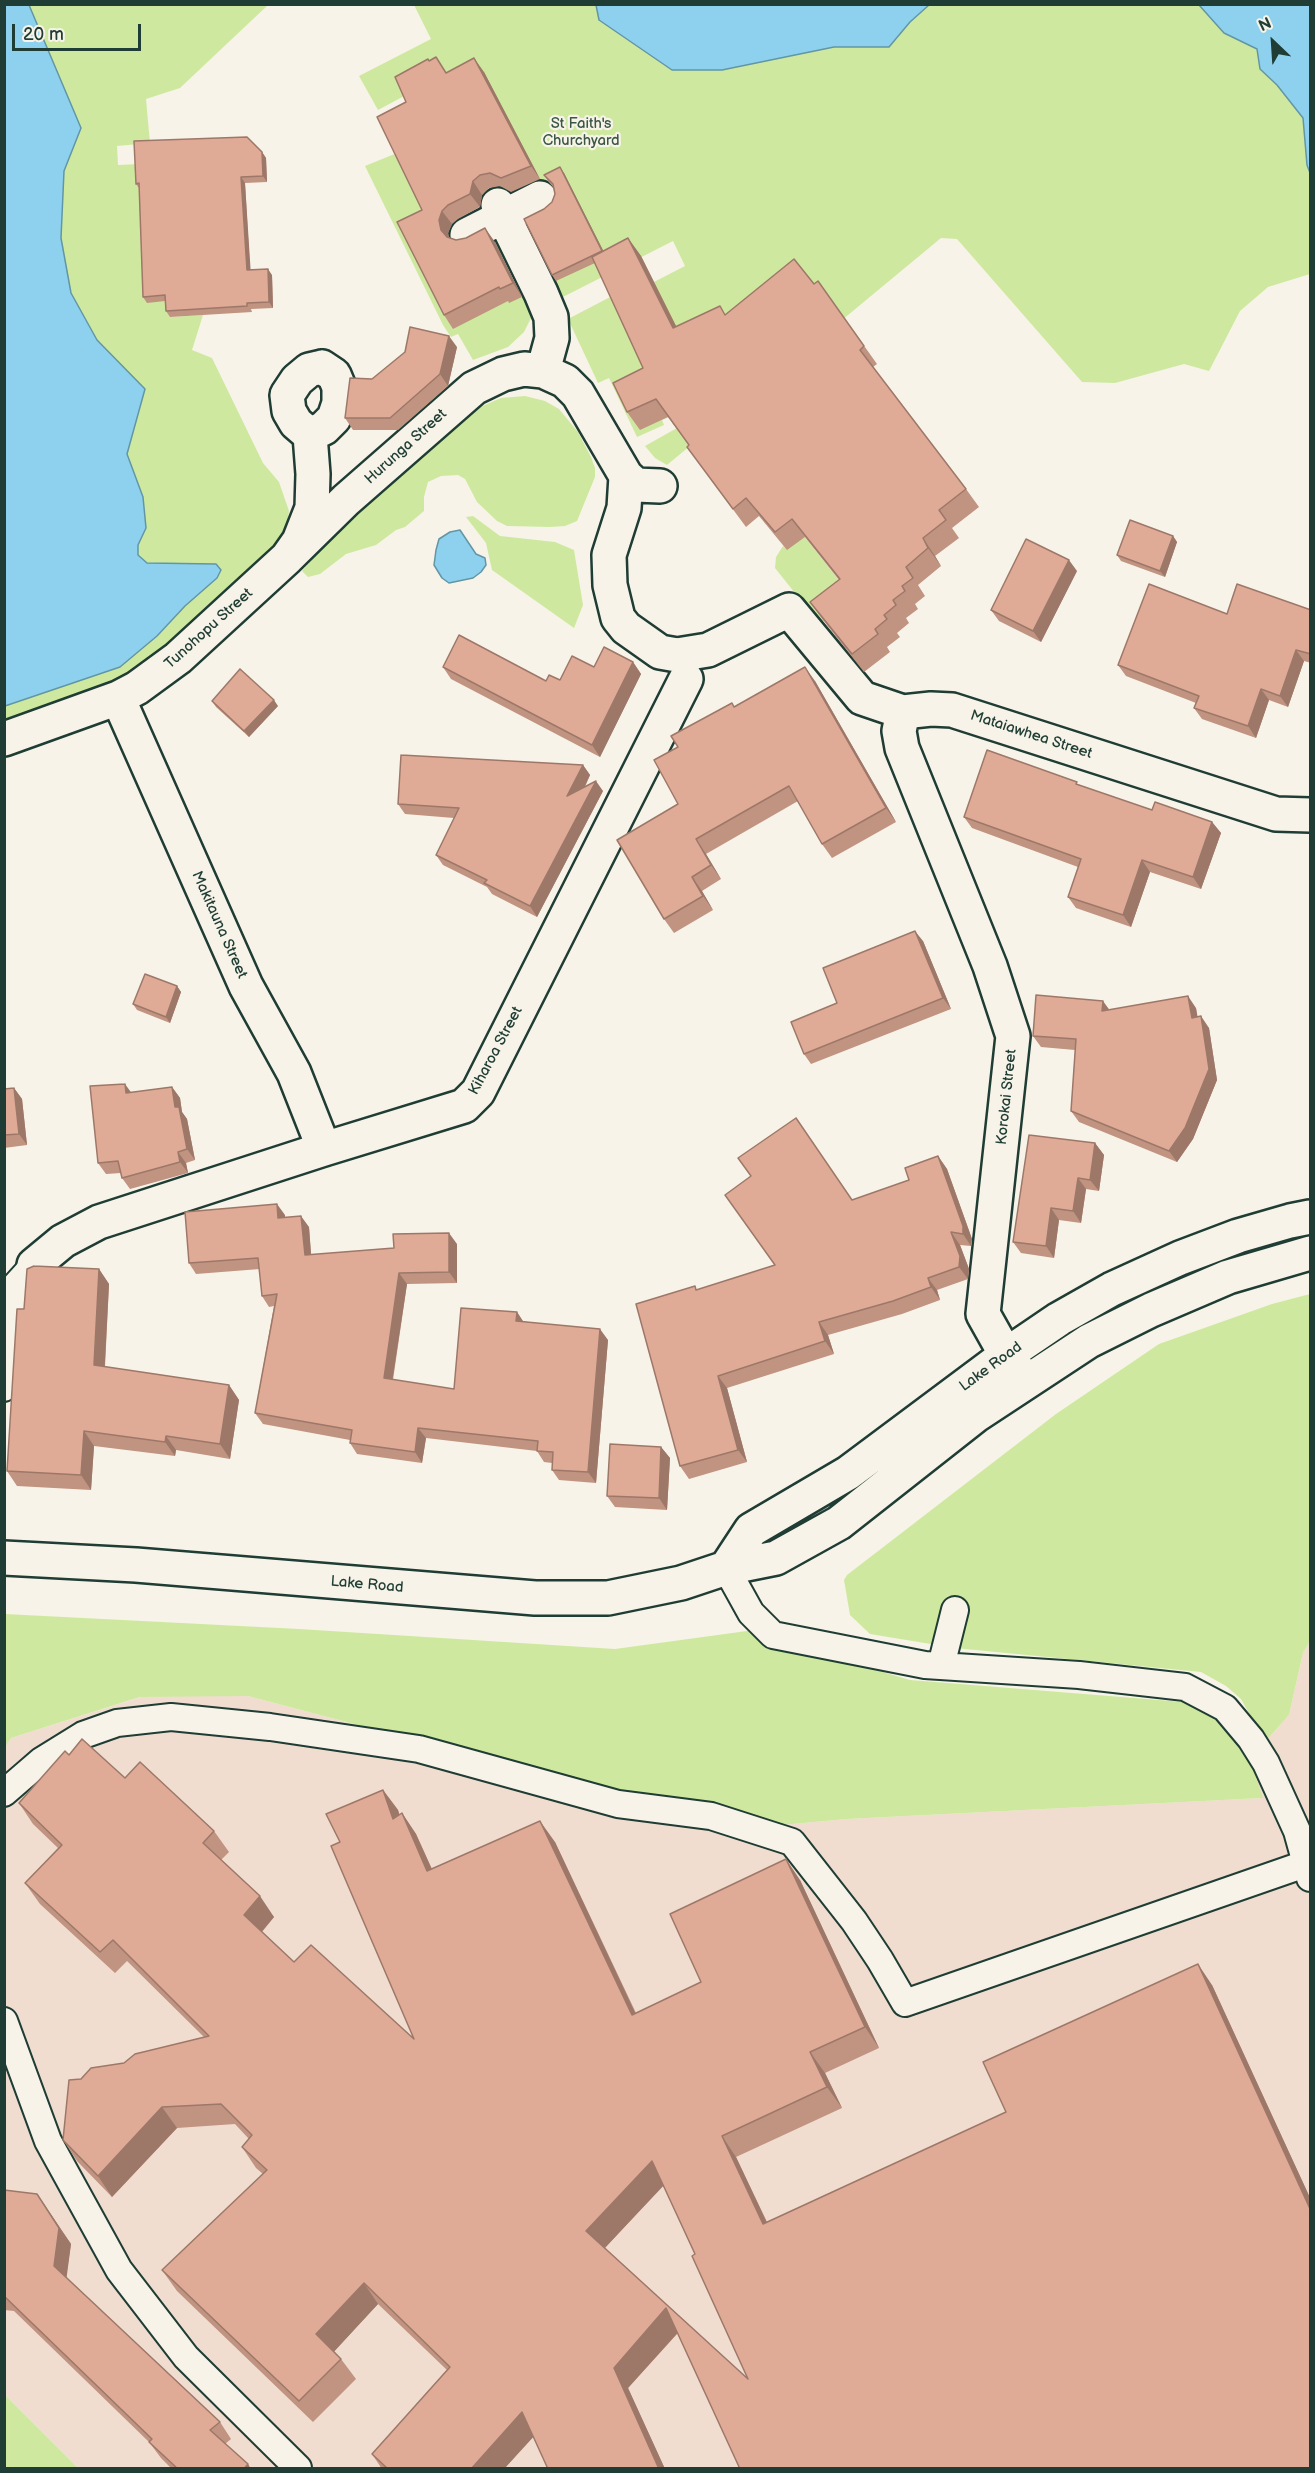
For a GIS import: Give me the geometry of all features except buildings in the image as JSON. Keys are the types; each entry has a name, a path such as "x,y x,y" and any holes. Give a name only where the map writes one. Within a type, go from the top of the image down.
{"street":[{"path":"467,235 500,211 540,198"},
{"path":"500,211 542,293 551,317 552,338 543,371"},
{"name":"Hurunga Street","path":"287,558 346,500 474,388 503,374 524,369 543,371 565,381 578,394 626,476 636,486 660,486 638,501 620,520 609,555 610,585 618,618 626,628 660,652 677,655 708,650 789,610"},
{"name":"Tunohopu Street","path":"4,739 118,698 137,688 178,658 287,558 299,541 312,508 313,474 310,435"},
{"name":"Mataiawhea Street","path":"789,610 862,698 903,712 932,709 952,710 1276,814 1311,815"},
{"name":"Kiharoa Street","path":"34,1265 63,1241 99,1222 464,1106 478,1092 686,680"},
{"name":"Makitauna Street","path":"118,698 246,986 294,1073 324,1149"},
{"name":"Korokai Street","path":"903,712 899,731 902,748 990,966 1013,1036 983,1314 1006,1355 1026,1380"},
{"name":"Lake Road","path":"4,1558 136,1565 535,1598 608,1598 681,1583 726,1568 776,1558 839,1523 975,1416 1026,1380 1089,1341 1151,1310 1228,1277 1305,1254 1300,1219 1239,1236 1189,1254 1112,1289 1059,1319 1006,1355 848,1473 751,1530 726,1568"}],"lane":[{"path":"4,1388 14,1287 34,1265"},
{"path":"4,1792 41,1761 82,1735 117,1723 171,1717 270,1726 419,1749 618,1804 711,1816 792,1842 854,1921 905,2003 1308,1871 1297,1831 1266,1763 1251,1739 1225,1708 1185,1687 1079,1675 941,1666 773,1635 751,1613 726,1568"},
{"path":"941,1666 955,1610"},
{"path":"4,2022 48,2141 120,2270 186,2357 298,2469"}],"shaded area":[{"path":"1310,1641 1310,2468 78,2468 5,2395 4,1747 11,1738 144,1696 248,1696 570,1781 771,1826 847,1819 1262,1798 1250,1759 1289,1715 1303,1653"}],"green space":[{"path":"28,5 268,5 180,88 146,99 150,143 117,146 118,165 139,164 169,301 170,317 203,315 192,350 212,358 263,463 279,482 289,511 287,525 276,548 208,612 132,676 5,721 4,706 120,667 157,636 185,606 216,564 147,564 138,555 138,545 146,528 143,497 127,454 145,389 97,340 71,293 61,238 64,171 81,128"},
{"name":"St Faith's Churchyard","path":"414,5 596,5 599,20 722,70 834,47 889,47 910,22 929,5 1199,5 1224,33 1257,49 1260,69 1277,85 1303,118 1307,165 1310,173 1310,274 1268,287 1240,311 1209,371 1184,364 1115,383 1082,382 957,239 941,238 667,465 655,458 645,446 677,428 669,417 662,420 664,425 637,437 609,378 598,383 568,319 614,295 617,301 685,266 673,241 533,314 524,332 508,347 473,360 458,334 451,337 443,325 365,166 397,153 460,210 465,219 517,193 512,183 406,95 378,110 359,76 431,39"},
{"path":"525,396 545,401 559,409 578,432 591,457 595,477 577,521 565,526 507,526 497,521 477,502 465,479 458,475 441,476 428,482 424,497 424,511 405,527 396,530 376,545 346,554 320,574 308,577 302,571 355,512 473,410 501,398"},
{"path":"473,516 500,536 555,542 574,550 583,605 574,628 492,570 486,543 466,517"},
{"path":"805,537 852,597 823,621 826,625 823,628 775,568 776,557 783,546 786,548"},
{"path":"1310,1294 1310,1641 1303,1653 1289,1715 1265,1742 1241,1699 1226,1686 1201,1672 955,1648 870,1634 850,1615 844,1580 847,1575 1056,1414 1159,1344 1272,1304"},
{"path":"5,1614 299,1629 615,1649 769,1628 815,1652 910,1680 1196,1703 1229,1727 1250,1759 1263,1798 847,1819 771,1826 570,1781 248,1696 140,1697 11,1738 5,1747"},
{"path":"5,2395 78,2468 5,2468"}],"water":[{"path":"596,4 929,5 910,22 889,47 834,47 722,70 672,70 599,20"},
{"path":"4,5 29,5 81,128 64,171 61,238 71,293 97,340 145,389 127,454 143,497 146,528 138,545 138,555 147,563 216,564 221,570 217,578 185,606 157,636 120,667 5,706"},
{"path":"1199,5 1310,5 1310,173 1307,165 1303,118 1277,85 1260,69 1257,49 1224,33"},
{"path":"460,530 476,554 485,558 486,565 473,578 449,583 442,578 434,565 436,550 439,539 450,532"}]}
